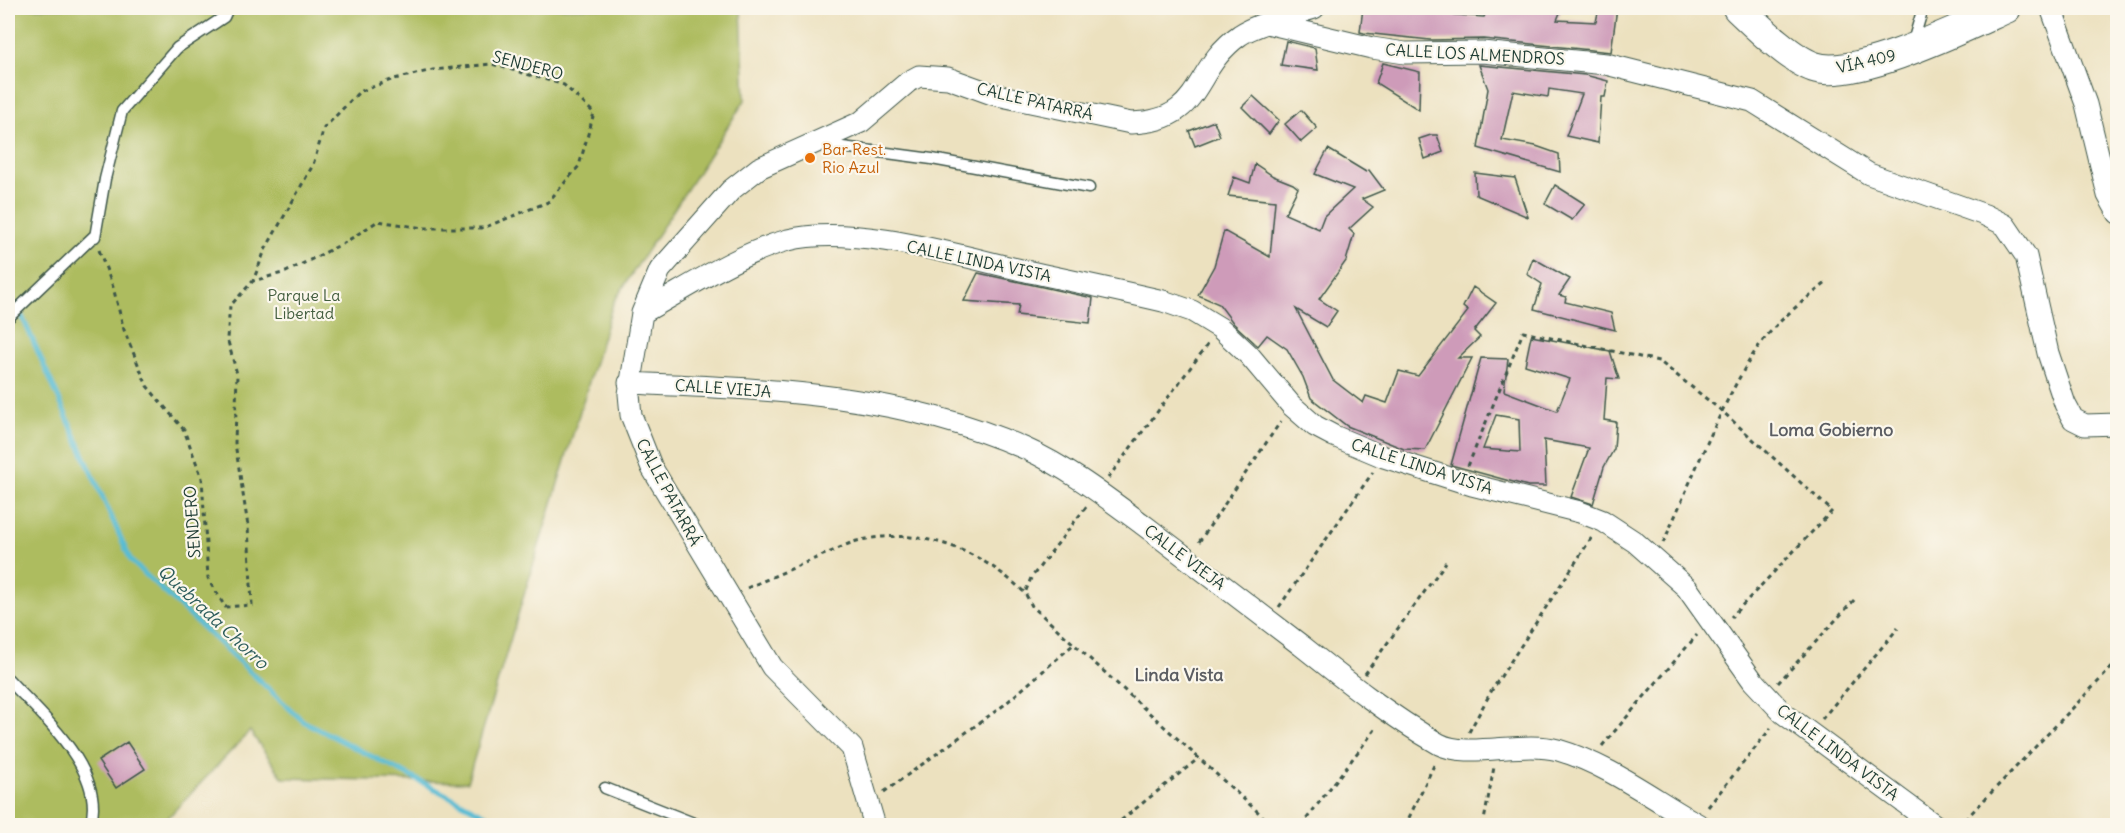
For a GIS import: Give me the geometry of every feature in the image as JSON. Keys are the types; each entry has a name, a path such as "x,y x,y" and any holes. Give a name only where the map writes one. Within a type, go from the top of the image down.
{"street":[{"name":"CALLE PATARRÁ","path":"875,825 852,748 772,667 652,468 631,415 630,383 642,313 660,270 731,190 759,168 861,122 919,76 948,78 992,94 1131,123 1164,119 1189,100 1202,77 1224,50 1242,34 1314,8"},
{"name":"VÍA 409","path":"1738,8 1769,37 1813,67 1832,70 1910,51 2006,8"},
{"path":"2051,8 2086,104 2108,195 2118,213"},
{"name":"CALLE LOS ALMENDROS","path":"1271,23 1372,48 1405,53 1499,53 1606,64 1752,101 1869,174 1985,215 2005,225 2026,256 2048,353 2065,404 2073,419 2085,425 2118,424"},
{"name":"CALLE LINDA VISTA","path":"642,313 750,254 789,240 830,235 880,240 969,257 1163,301 1192,311 1220,328 1250,355 1291,405 1315,426 1384,457 1461,482 1580,512 1603,521 1656,559 1687,588 1713,626 1782,713 1936,825"},
{"name":"CALLE VIEJA","path":"630,383 836,396 893,405 950,420 1026,449 1098,492 1188,558 1389,713 1451,748"},
{"path":"1451,748 1497,748 1523,745 1555,749 1589,761 1698,824"}],"lane":[{"path":"8,318 95,236 105,179 122,111 177,48 224,17 228,8"},
{"path":"1910,51 1923,8"},
{"path":"813,144 932,159 1089,188"},
{"path":"8,679 60,736 91,782 95,812 90,825"},
{"path":"605,788 701,825"}],"path":[{"path":"1102,8 1177,8"},
{"name":"SENDERO","path":"95,236 113,287 124,330 147,386 184,430 202,478 208,578 225,607 252,605 248,526 235,443 237,374 227,338 230,306 253,281 265,250 313,165 324,128 359,92 394,79 433,70 492,64 564,85 594,113 579,166 548,202 483,228 423,228 378,221 344,243 286,272 253,281"},
{"path":"1656,559 1723,412 1755,352 1789,312 1826,283"},
{"path":"1025,593 1031,578 1220,328"},
{"path":"1461,482 1523,332 1659,361 1723,412 1832,511 1713,626 1589,761"},
{"path":"1188,558 1291,405"},
{"path":"1270,621 1384,457"},
{"path":"1405,825 1451,748 1603,521"},
{"path":"729,596 856,541 893,535 939,540 972,554 1010,579 1025,593 1032,606 1270,823 1284,825"},
{"path":"1355,687 1446,562"},
{"path":"1767,696 1856,598"},
{"path":"1809,734 1898,628"},
{"path":"870,803 1004,705 1074,644"},
{"path":"1959,825 2118,661"},
{"path":"1301,825 1389,713"},
{"path":"1698,824 1782,713"},
{"path":"1483,825 1497,748"},
{"path":"1114,825 1199,758"}],"green space":[{"name":"Parque La Libertad","path":"8,8 741,8 745,100 613,303 467,782 283,778 250,731 161,825 8,825"}],"building":[{"path":"1363,8 1484,17 1488,8 1562,8 1557,20 1596,22 1599,8 1617,8 1611,52 1483,39 1430,40 1364,33 1360,32"},
{"path":"1286,41 1315,48 1318,70 1281,65"},
{"path":"1383,63 1420,72 1419,110 1376,83"},
{"path":"1479,65 1585,75 1608,81 1605,97 1601,97 1598,143 1566,136 1582,94 1549,89 1548,97 1513,91 1502,140 1536,146 1559,154 1560,172 1478,148 1488,89"},
{"path":"1253,96 1279,120 1269,134 1242,107"},
{"path":"1301,110 1317,128 1301,142 1285,124"},
{"path":"1214,121 1220,136 1195,146 1189,131"},
{"path":"1437,135 1443,152 1425,159 1419,139"},
{"path":"1328,149 1366,172 1369,170 1384,190 1362,199 1373,207 1349,229 1354,234 1346,261 1319,299 1337,311 1326,327 1296,309 1333,380 1363,403 1366,396 1387,403 1399,371 1418,376 1468,311 1463,307 1473,287 1496,303 1474,331 1480,337 1458,358 1472,358 1425,450 1404,449 1347,426 1311,398 1303,377 1287,349 1267,335 1258,346 1234,324 1219,304 1198,295 1214,266 1224,231 1270,257 1275,201 1228,196 1234,177 1250,183 1255,164 1273,176 1293,184 1298,188 1285,214 1319,229 1324,216 1353,189 1315,174"},
{"path":"1475,173 1515,178 1528,217 1476,195"},
{"path":"1555,185 1585,204 1572,220 1545,204"},
{"path":"1533,258 1570,279 1559,295 1566,297 1565,302 1611,313 1615,330 1534,309 1542,284 1527,274"},
{"path":"978,273 1093,298 1090,323 1017,315 1019,305 964,301"},
{"path":"1531,336 1610,351 1619,379 1607,378 1604,420 1616,422 1614,449 1604,467 1593,504 1571,497 1589,448 1544,440 1546,486 1528,486 1451,465 1481,358 1508,359 1504,391 1557,411 1570,379 1525,365","holes":["1496,415 1519,419 1520,452 1483,449"]},
{"path":"127,742 145,769 116,788 98,761"}],"waterway":[{"name":"Quebrada Chorro","path":"22,316 131,561 303,721 507,826"}],"place":[{"name":"Bar Rest. Rio Azul","path":"810,158"}],"district":[{"name":"Loma Gobierno","path":"1831,430"},
{"name":"Linda Vista","path":"1179,675"}]}
